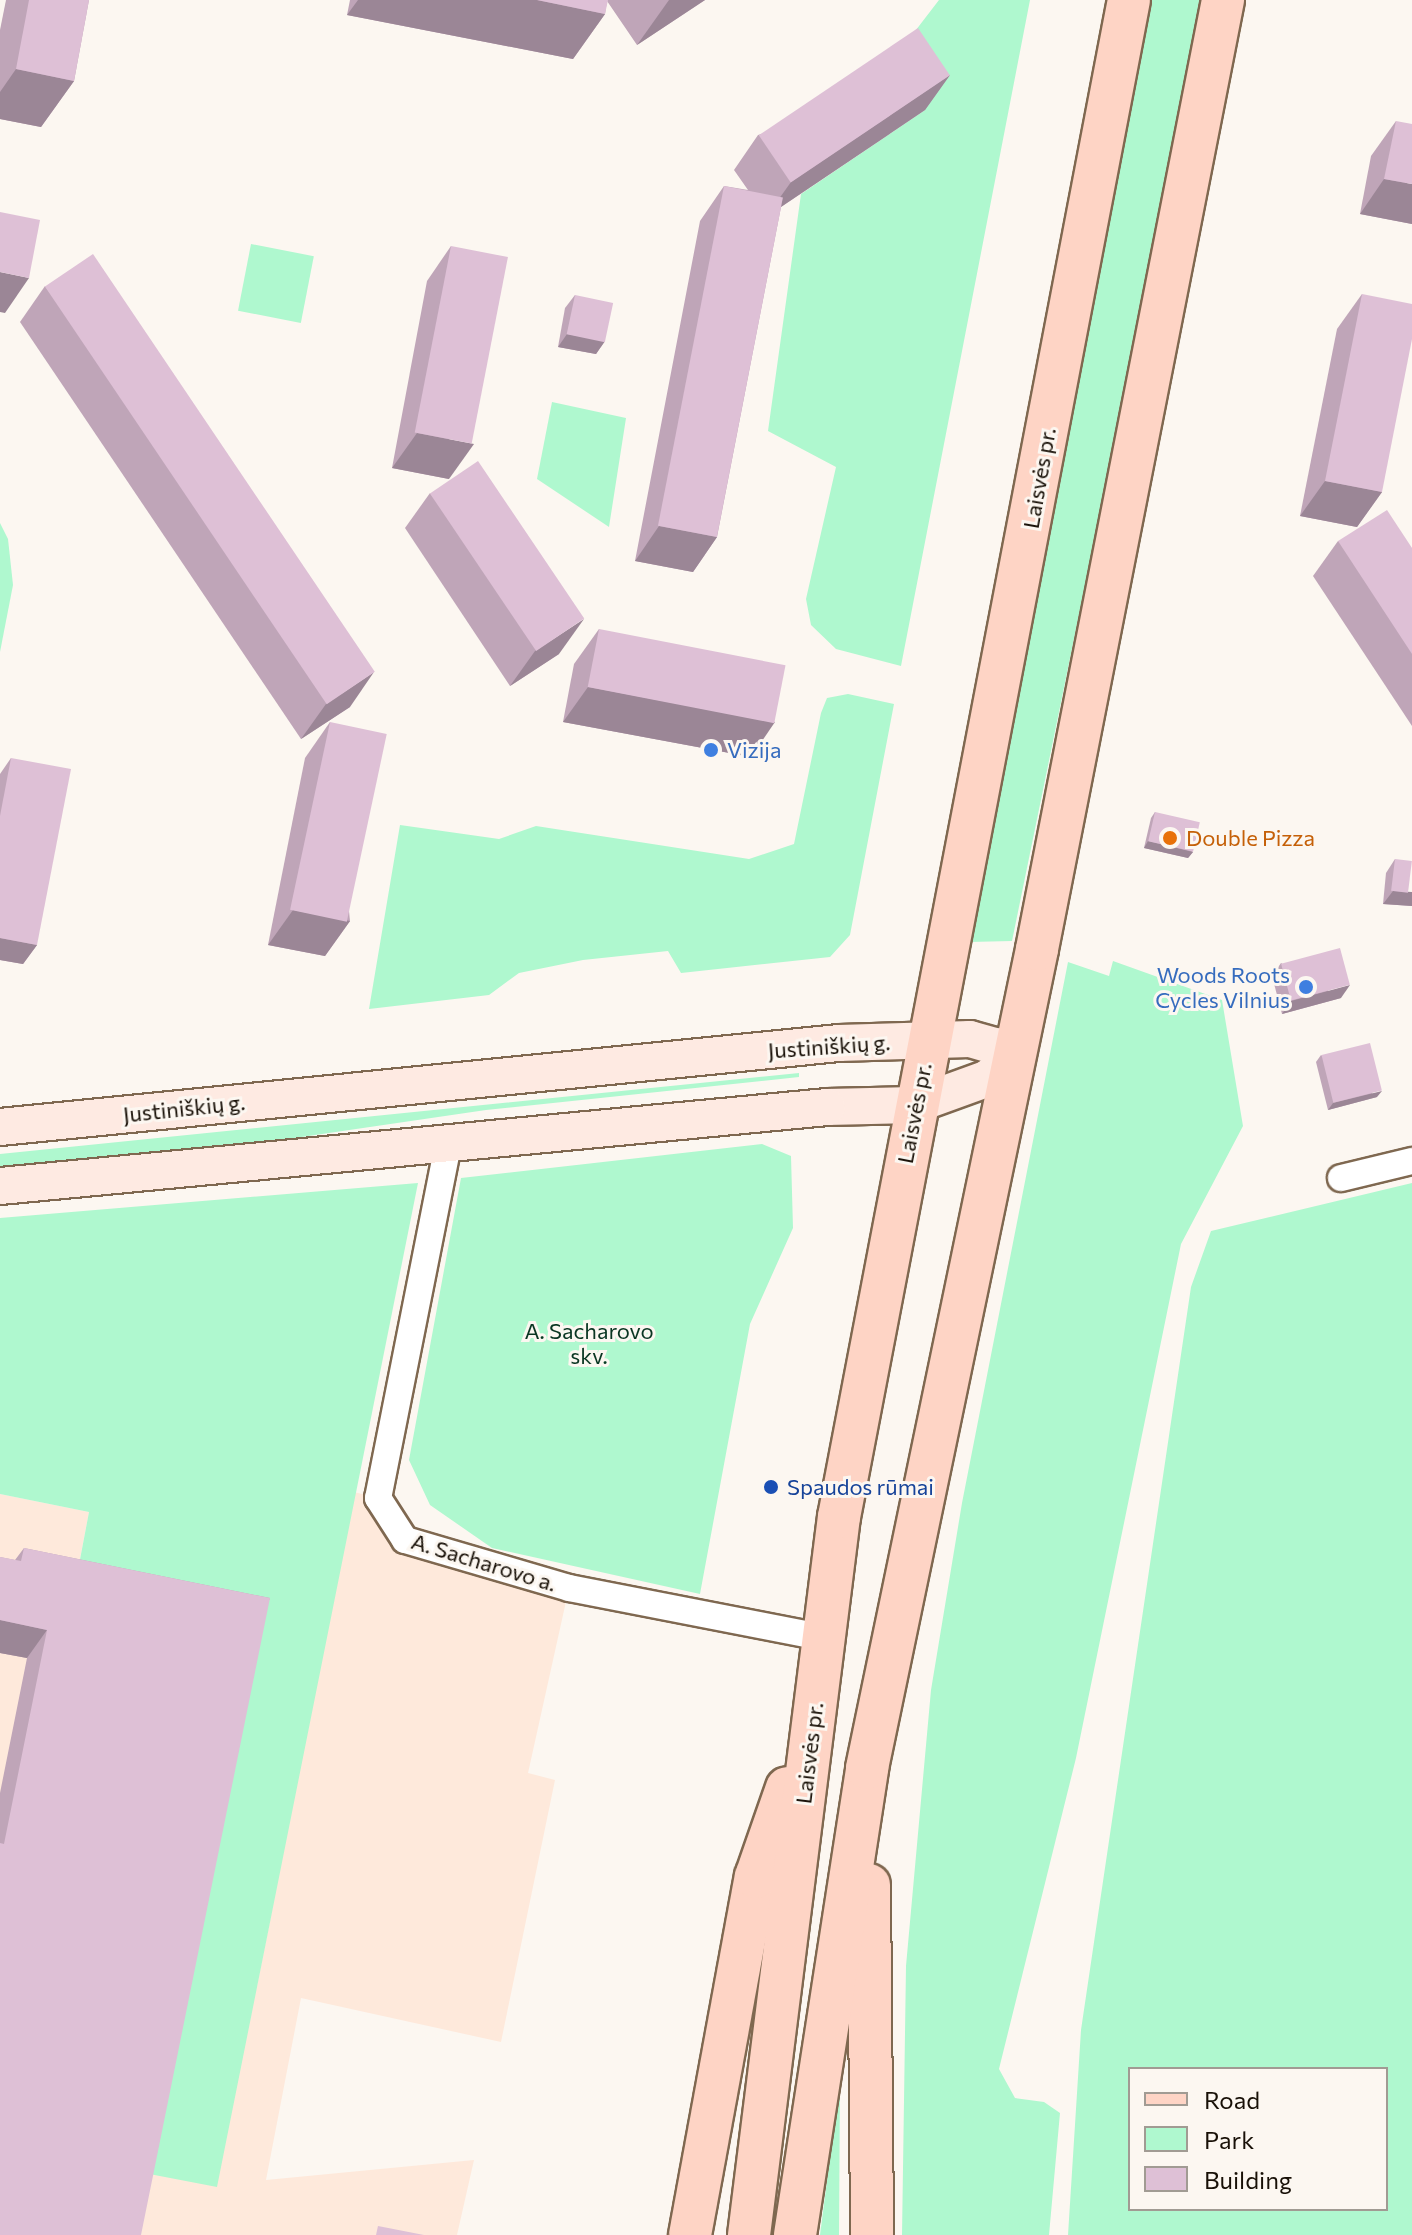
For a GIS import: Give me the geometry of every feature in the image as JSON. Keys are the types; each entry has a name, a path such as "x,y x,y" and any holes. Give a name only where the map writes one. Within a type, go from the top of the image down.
{"main road":[{"name":"Laisvės pr.","path":"749,2235 822,1637 914,1105 1021,581 1090,185 1129,0"},
{"path":"795,2235 867,1768 1013,1059 1223,0"},
{"name":"Justiniškių g.","path":"0,1127 823,1045 970,1039 995,1046 1013,1059"},
{"path":"0,1186 827,1107 914,1105 986,1079 1013,1059"},
{"path":"690,2235 756,1877 814,1712"},
{"path":"867,1768 872,2235"}],"street":[{"name":"A. Sacharovo a.","path":"448,1145 378,1498 405,1540 569,1588 822,1637"},
{"path":"1341,1178 1412,1161"}],"shaded area":[{"path":"354,1492 378,1498 405,1540 569,1588 528,1773 555,1780 501,2042 301,1998 266,2180 474,2160 457,2235 0,2235 0,1494 89,1512 74,1590 257,1986"}],"green space":[{"path":"939,0 1030,0 901,666 836,649 811,625 806,599 836,467 768,431 801,194 925,110 909,39"},
{"path":"1152,0 1205,0 1012,941 969,942"},
{"path":"251,244 314,256 301,323 238,311"},
{"path":"552,402 626,418 609,527 537,479"},
{"path":"0,523 8,539 13,585 0,652"},
{"path":"848,694 894,704 850,935 830,957 681,973 668,951 583,960 519,973 489,995 369,1009 400,825 499,839 536,826 749,859 794,844 821,713 827,698"},
{"path":"1113,961 1222,1000 1243,1126 1181,1244 1076,1758 999,2069 1015,2098 1044,2102 1060,2113 1049,2235 902,2235 906,1966 931,1690 962,1503 1068,962 1109,976"},
{"path":"799,1073 799,1077 486,1110 281,1140 0,1167 0,1154"},
{"name":"A. Sacharovo skv.","path":"762,1144 791,1156 793,1228 750,1324 700,1594 492,1548 430,1505 409,1460 461,1178"},
{"path":"418,1183 217,2187 139,2172 74,1591 89,1512 0,1494 0,1218"},
{"path":"1412,1183 1412,2235 1068,2235 1081,2030 1191,1287 1211,1231"},
{"path":"840,2080 839,2235 820,2235"}],"building":[{"path":"29,0 89,0 74,81 16,69"},
{"path":"537,0 608,0 605,14"},
{"path":"918,28 950,75 791,183 759,135"},
{"path":"1396,121 1412,124 1412,184 1384,179"},
{"path":"724,186 783,197 717,537 658,526"},
{"path":"0,212 40,220 29,278 0,272"},
{"path":"451,246 508,257 472,444 415,433"},
{"path":"93,254 375,672 327,704 45,286"},
{"path":"1362,294 1412,304 1412,339 1382,492 1325,481"},
{"path":"575,295 613,303 605,342 567,334"},
{"path":"478,461 584,619 536,651 430,493"},
{"path":"1387,510 1412,548 1412,654 1338,541"},
{"path":"599,629 786,665 774,723 588,687"},
{"path":"330,722 387,734 347,922 290,910"},
{"path":"11,758 71,769 37,945 0,938 0,816"},
{"name":"Double Pizza","path":"1155,812 1200,822 1193,852 1148,841"},
{"path":"1395,859 1412,861 1408,893 1391,891"},
{"path":"1340,948 1350,985 1291,1000 1281,964"},
{"path":"1370,1043 1382,1091 1333,1103 1321,1055"},
{"path":"24,1548 270,1598 141,2235 0,2235 0,1843 4,1844 47,1630 0,1620 0,1557 21,1561"},
{"path":"378,2226 424,2235 376,2235"}],"place":[{"name":"Vizija","path":"711,750"},
{"name":"Double Pizza","path":"1170,838"},
{"name":"Woods Roots Cycles Vilnius","path":"1306,987"},
{"name":"Spaudos rūmai","path":"771,1487"}]}
